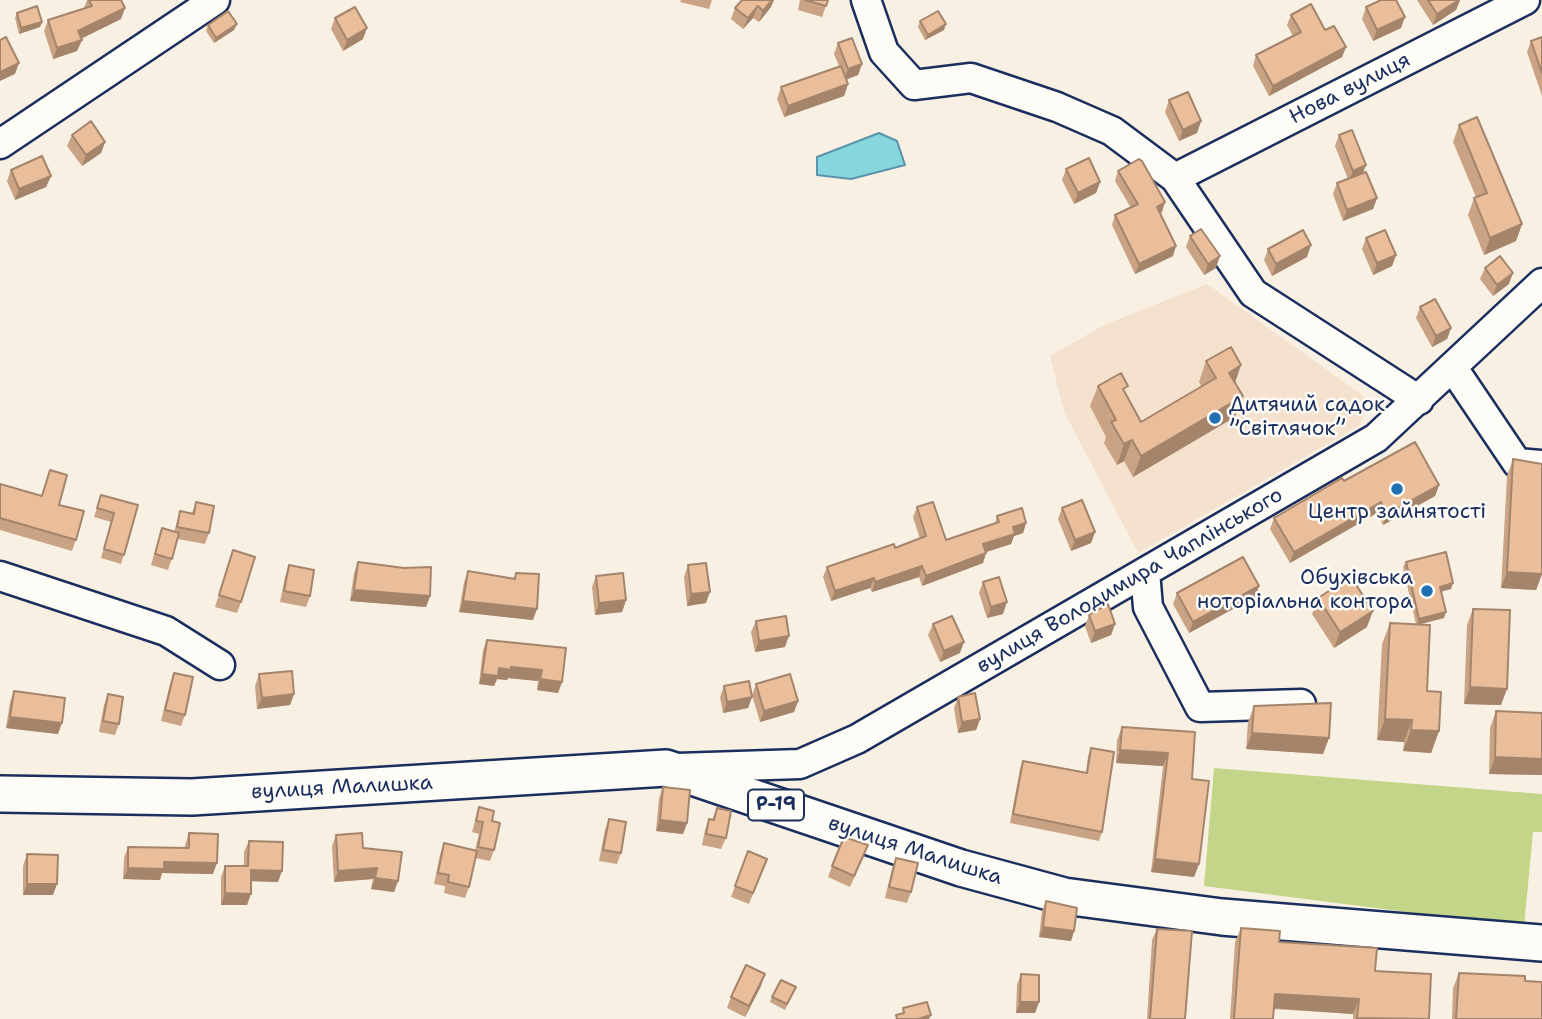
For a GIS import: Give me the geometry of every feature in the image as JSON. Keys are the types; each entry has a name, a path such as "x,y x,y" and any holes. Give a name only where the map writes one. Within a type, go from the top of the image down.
{"main road":[{"name":"вулиця Малишка","path":"0,794 191,797 666,768 961,868 1064,896 1222,917 1542,943"}],"street":[{"path":"0,144 215,0"},
{"path":"866,0 884,52 914,85 971,78 1057,107 1112,131 1175,178 1253,293 1419,400"},
{"name":"Нова вулиця","path":"1175,178 1525,0"},
{"name":"вулиця Володимира Чаплінського","path":"666,768 800,764 857,739 1376,438 1542,283"},
{"path":"1453,368 1517,463 1542,465"},
{"path":"1145,572 1148,607 1200,707 1301,704"},
{"path":"0,576 166,631 220,665"}],"shaded area":[{"name":"Дитячий садок ”Світлячок”","path":"1207,284 1369,400 1360,425 1138,553 1064,412 1050,356 1104,325"}],"green space":[{"path":"1214,768 1542,794 1542,832 1533,832 1524,927 1204,886"}],"water":[{"path":"879,133 897,141 905,165 851,179 817,175 817,157"}],"building":[{"path":"89,0 121,0 125,8 78,31 82,40 57,48 48,20 92,6"},
{"path":"742,0 772,0 763,11 758,6 748,18 735,8"},
{"path":"805,0 828,0 826,6"},
{"path":"1381,0 1396,0 1405,17 1377,30 1366,7"},
{"path":"1428,0 1459,0 1437,14"},
{"path":"1311,4 1325,30 1334,26 1346,47 1273,86 1256,55 1301,32 1291,15"},
{"path":"37,6 42,22 21,28 17,13"},
{"path":"355,7 367,28 347,40 335,18"},
{"path":"228,11 237,24 216,38 208,25"},
{"path":"938,11 946,24 928,35 920,21"},
{"path":"6,37 19,63 0,72 0,40"},
{"path":"1542,37 1542,73 1531,41"},
{"path":"852,38 862,64 848,69 838,43"},
{"path":"841,66 848,84 788,106 781,87"},
{"path":"1188,92 1201,121 1183,130 1169,100"},
{"path":"1477,117 1522,224 1490,238 1474,198 1487,193 1459,125"},
{"path":"91,121 105,142 86,155 72,135"},
{"path":"1352,130 1366,165 1353,171 1339,135"},
{"path":"42,156 51,176 19,189 11,170"},
{"path":"1089,158 1100,182 1078,193 1066,169"},
{"path":"1139,159 1165,202 1157,207 1176,246 1139,264 1115,215 1138,204 1118,171"},
{"path":"1366,172 1377,198 1347,210 1337,183"},
{"path":"1201,229 1220,256 1208,264 1190,236"},
{"path":"1303,230 1311,245 1276,264 1268,249"},
{"path":"1385,230 1396,255 1377,263 1366,238"},
{"path":"1500,256 1513,273 1497,285 1485,268"},
{"path":"1435,299 1451,328 1436,336 1420,307"},
{"path":"1231,347 1241,365 1229,373 1243,396 1141,456 1132,440 1124,444 1111,422 1116,420 1098,386 1121,373 1128,386 1123,389 1141,422 1216,378 1206,361"},
{"path":"1415,442 1439,485 1387,514 1381,502 1294,552 1274,518 1342,478 1344,481"},
{"path":"1513,459 1542,464 1542,574 1507,572"},
{"path":"50,470 67,475 59,505 84,511 76,540 0,518 0,484 42,496"},
{"path":"101,495 138,505 124,555 104,549 114,513 97,508"},
{"path":"1082,500 1095,532 1075,540 1062,508"},
{"path":"196,502 214,506 209,533 177,527 180,511 194,514"},
{"path":"933,502 946,540 999,522 997,516 1022,508 1026,523 1013,527 1015,534 983,544 986,553 926,576 922,566 875,582 874,578 835,591 827,567 894,544 895,548 926,536 917,507"},
{"path":"162,528 179,533 172,559 155,554"},
{"path":"233,550 255,557 241,602 219,595"},
{"name":"Обухівська ноторіальна контора","path":"1446,552 1453,583 1440,587 1446,612 1419,619 1406,562"},
{"path":"1243,557 1259,586 1193,622 1177,593"},
{"path":"358,562 404,568 431,567 430,596 354,590"},
{"path":"706,563 710,592 691,594 688,565"},
{"path":"289,565 314,570 310,596 284,591"},
{"path":"468,571 515,579 516,573 539,574 537,609 463,601"},
{"path":"623,573 626,600 599,603 596,576"},
{"path":"999,577 1007,602 991,607 983,582"},
{"path":"1351,577 1373,611 1340,632 1318,598"},
{"path":"1108,604 1115,624 1095,631 1089,615"},
{"path":"1473,609 1510,610 1507,689 1470,687"},
{"path":"786,616 789,636 759,641 756,621"},
{"path":"952,616 964,642 944,651 933,624"},
{"path":"1390,623 1430,625 1427,691 1441,692 1439,731 1411,730 1412,720 1385,719"},
{"path":"487,640 566,648 562,682 540,679 542,670 511,667 511,670 499,668 498,676 482,674"},
{"path":"292,671 294,694 262,698 259,674"},
{"path":"174,673 193,677 185,715 165,710"},
{"path":"790,674 798,701 764,711 756,684"},
{"path":"749,681 752,697 727,702 724,686"},
{"path":"14,691 65,698 62,723 10,717"},
{"path":"975,693 980,719 962,722 958,697"},
{"path":"108,694 123,697 119,724 103,721"},
{"path":"1331,703 1329,738 1252,733 1254,706"},
{"path":"1496,711 1542,713 1542,759 1495,757"},
{"path":"1122,727 1195,732 1192,779 1209,781 1199,864 1155,859 1168,753 1120,750"},
{"path":"1091,748 1114,752 1102,832 1013,814 1023,761 1087,773"},
{"path":"663,787 690,790 687,823 660,820"},
{"path":"479,807 494,811 492,821 500,823 494,850 478,847 483,822 476,821"},
{"path":"717,808 731,811 726,838 706,834 709,819 714,820"},
{"path":"609,819 626,822 621,853 603,850"},
{"path":"189,833 218,834 217,863 164,862 164,869 128,868 128,847 189,848"},
{"path":"362,833 363,848 402,852 398,881 375,878 377,868 338,871 336,835"},
{"path":"844,837 868,845 854,876 832,866"},
{"path":"249,841 283,842 282,871 251,870 251,894 225,893 225,866 248,866"},
{"path":"444,843 477,851 469,887 448,882 449,875 438,873"},
{"path":"748,851 767,859 753,893 735,886"},
{"path":"27,854 58,855 57,884 27,884"},
{"path":"896,858 918,863 911,892 889,887"},
{"path":"1046,901 1077,908 1074,931 1043,927"},
{"path":"1241,928 1280,931 1279,942 1377,948 1375,971 1431,974 1429,1019 1357,1018 1359,999 1275,994 1273,1019 1234,1019"},
{"path":"1157,929 1192,931 1185,1019 1150,1019"},
{"path":"746,965 765,974 749,1006 731,997"},
{"path":"1459,973 1525,976 1525,981 1542,982 1542,1019 1456,1019"},
{"path":"1021,974 1039,975 1039,1002 1020,1002"},
{"path":"781,980 796,987 787,1004 772,997"},
{"path":"927,1002 931,1015 918,1019 897,1019 896,1015 904,1013 903,1008"}],"place":[{"name":"Дитячий садок ”Світлячок”","path":"1215,418"},
{"name":"Центр зайнятості","path":"1397,489"},
{"name":"Обухівська ноторіальна контора","path":"1427,591"}]}
